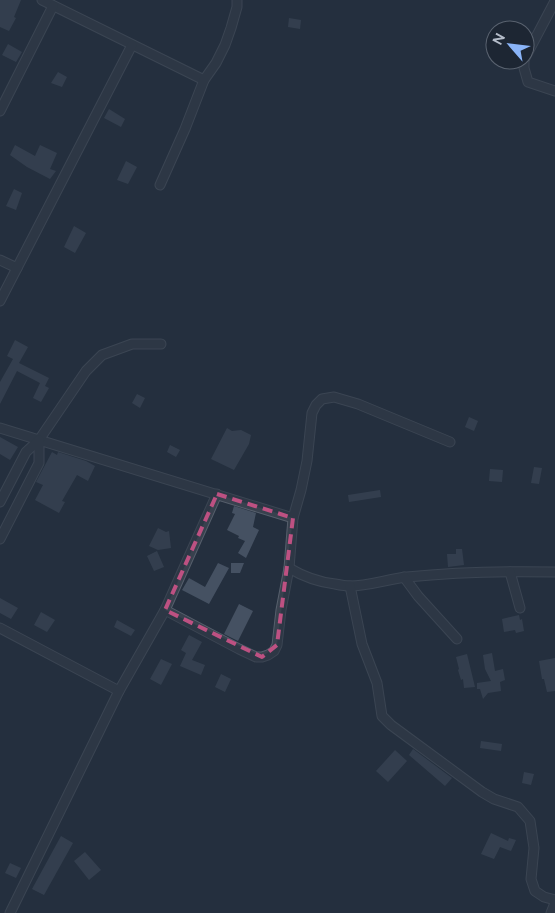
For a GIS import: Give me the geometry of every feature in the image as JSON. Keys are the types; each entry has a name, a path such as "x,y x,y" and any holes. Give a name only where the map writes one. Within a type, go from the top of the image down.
{"street":[{"path":"42,0 204,80"},
{"path":"160,185 185,130 204,80 216,63 225,45 237,7 237,0"},
{"path":"535,40 555,1"},
{"path":"0,111 54,6"},
{"path":"0,301 132,44"},
{"path":"525,70 528,82 555,91"},
{"path":"0,260 17,268"},
{"path":"0,502 26,452 39,440 86,371 102,354 132,344 161,344"},
{"path":"165,610 256,657 262,657 274,651 277,645 289,568 293,518 307,461 312,413 322,399 334,397 358,404 450,442"},
{"path":"0,428 293,518"},
{"path":"0,539 39,463 39,440"},
{"path":"10,913 119,691 165,610 217,494"},
{"path":"289,568 301,576 350,586 404,577 490,572 555,572"},
{"path":"510,572 520,608"},
{"path":"404,577 418,596 457,638"},
{"path":"350,586 362,644 377,683 382,716 391,725 482,792 494,799 518,807 530,821 534,848 532,879 535,891 555,902 551,913"},
{"path":"0,628 119,691"}],"highlighted area":[{"path":"217,494 293,518 277,645 262,657 165,610"}],"building":[{"path":"0,0 21,0 14,17 16,18 9,31 0,27"},
{"path":"289,18 301,20 300,29 288,27"},
{"path":"8,44 22,52 16,62 2,55"},
{"path":"58,72 67,77 62,87 51,83"},
{"path":"109,109 125,119 121,127 104,118"},
{"path":"15,145 35,156 40,145 57,153 50,169 56,171 50,179 27,167 10,155"},
{"path":"126,161 137,167 128,184 117,180"},
{"path":"14,189 22,193 16,210 6,206"},
{"path":"74,226 86,233 75,253 64,247"},
{"path":"15,340 28,347 19,363 49,378 45,386 49,388 41,402 33,398 40,383 17,371 0,404 0,382 13,359 7,356"},
{"path":"137,394 145,398 140,408 132,403"},
{"path":"469,417 478,421 474,431 465,427"},
{"path":"227,428 232,431 241,430 251,435 249,444 234,470 211,459"},
{"path":"0,437 18,447 10,460 0,454"},
{"path":"170,445 180,450 176,457 167,452"},
{"path":"52,452 57,455 58,452 86,461 95,466 88,481 77,475 62,501 65,502 59,513 35,500 43,485 36,482"},
{"path":"534,467 542,468 539,484 531,483"},
{"path":"490,469 503,470 502,482 489,481"},
{"path":"380,490 381,497 349,502 348,495"},
{"path":"234,506 256,513 253,527 259,530 246,558 238,553 245,541 227,530 235,514 232,513"},
{"path":"158,528 166,532 169,531 171,548 158,550 149,546"},
{"path":"456,549 462,549 464,565 448,567 447,554 456,554"},
{"path":"157,551 164,567 154,571 147,556"},
{"path":"218,563 229,568 209,604 182,590 189,578 205,587"},
{"path":"231,563 244,563 240,573 231,573"},
{"path":"0,598 18,608 11,619 0,613"},
{"path":"239,604 253,611 238,641 224,634"},
{"path":"41,612 55,620 47,632 34,625"},
{"path":"519,615 520,620 522,619 524,631 516,633 515,630 504,632 502,619"},
{"path":"117,620 135,630 131,636 114,627"},
{"path":"189,635 202,642 192,660 205,665 201,675 180,666 186,653 181,650"},
{"path":"492,653 495,671 503,669 505,680 500,682 501,691 488,693 483,699 480,689 477,689 477,683 491,681 485,669 483,655"},
{"path":"467,654 475,687 464,688 456,657"},
{"path":"555,658 555,691 547,692 544,679 542,679 539,661"},
{"path":"161,659 172,664 161,685 150,679"},
{"path":"221,674 231,679 225,692 215,687"},
{"path":"481,741 502,744 501,751 480,748"},
{"path":"413,749 452,778 445,786 409,755"},
{"path":"395,750 407,761 388,782 376,771"},
{"path":"524,772 534,774 531,785 522,783"},
{"path":"491,833 508,841 509,838 516,840 511,851 500,847 494,859 481,854"},
{"path":"61,836 73,843 44,895 32,889"},
{"path":"85,852 101,870 89,880 74,861"},
{"path":"10,863 21,868 16,878 5,873"}]}
